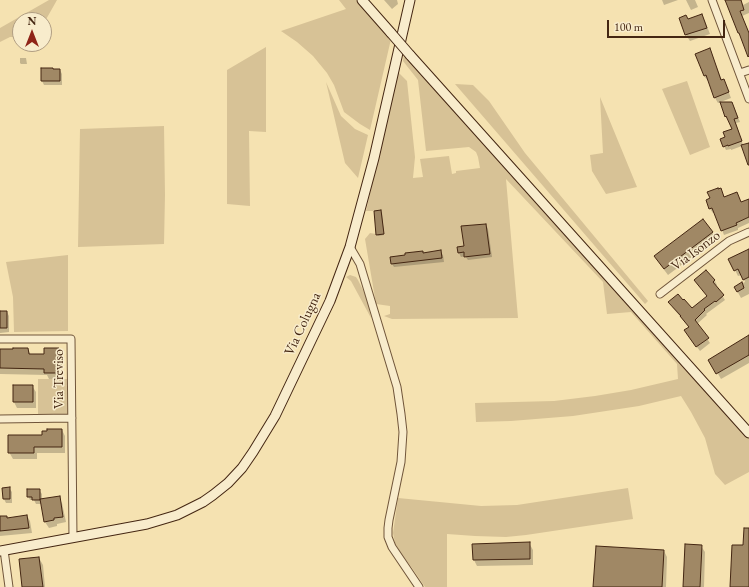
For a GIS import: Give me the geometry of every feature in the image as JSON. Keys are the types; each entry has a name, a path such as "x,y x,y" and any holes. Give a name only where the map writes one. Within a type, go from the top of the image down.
{"street":[{"path":"362,0 749,433"},
{"name":"Via Colugna","path":"2,551 147,524 177,515 213,495 228,483 242,468 275,416 330,301 350,247 374,158 410,0"},
{"path":"712,0 749,99"},
{"path":"740,73 749,70"},
{"name":"Via Isonzo","path":"660,294 729,241 749,232"},
{"path":"350,247 360,264 396,387 401,414 401,462 389,520 388,537 392,548 419,587"},
{"name":"Via Treviso","path":"0,339 71,339 73,538"},
{"name":"Via Treviso","path":"0,419 72,418"},
{"path":"2,551 9,587"}],"shaded area":[{"path":"49,0 57,0 50,12 28,12"},
{"path":"339,0 356,0 391,39 370,130 344,112 334,85 327,73 313,56 281,31 346,9"},
{"path":"12,21 12,37 0,42 0,28"},
{"path":"266,47 266,132 249,131 250,206 227,204 227,70"},
{"path":"404,52 749,439 749,472 725,485 715,474 705,438 681,396 639,406 573,416 476,422 475,403 554,401 631,390 678,379 677,364 631,312 607,314 603,282 506,179 518,318 392,319 384,316 390,314 390,306 376,304 365,239 370,233 376,234 374,211 366,211 398,72 407,81 415,157 413,178 423,177 420,159 449,156 452,174 456,173 456,171 480,168 476,152 469,147 426,151 418,80 403,61"},
{"path":"687,81 710,147 690,155 662,89"},
{"path":"326,82 341,116 355,129 368,135 358,178 345,163"},
{"path":"455,84 473,85 489,101 525,153 648,301 645,304"},
{"path":"600,97 637,187 606,194 592,171 590,155 603,153"},
{"path":"164,126 164,244 78,247 80,129"},
{"path":"68,255 68,331 14,332 13,297 6,262"},
{"path":"350,275 356,277 367,298 371,318 351,281 346,277"},
{"path":"38,379 68,379 68,415 38,415"},
{"path":"628,488 633,519 506,537 447,534 447,587 425,587 399,551 395,543 393,533 398,498 481,506 517,505"}],"building":[{"path":"725,0 741,0 744,10 740,11 749,33 748,57 739,33"},
{"path":"702,14 707,28 685,35 679,18 686,15 688,19"},
{"path":"710,48 721,80 724,79 729,92 714,98 706,75 704,76 695,54"},
{"path":"41,68 60,69 60,81 41,81"},
{"path":"720,102 732,102 738,118 734,119 742,141 723,147 720,139 725,137 723,132 732,129 726,116 725,117"},
{"path":"749,143 749,165 748,165 741,145"},
{"path":"721,188 724,197 737,192 741,202 749,199 749,217 736,223 737,225 721,231 712,208 709,209 706,200 710,198 707,192"},
{"path":"381,210 384,234 376,235 374,211"},
{"path":"703,219 713,232 664,269 654,256"},
{"path":"486,224 490,254 464,257 464,252 458,253 457,247 464,246 461,226"},
{"path":"749,249 749,277 743,280 738,269 734,271 728,259"},
{"path":"441,250 442,258 391,264 390,257 405,255 405,253 423,251 423,253"},
{"path":"706,270 715,280 713,282 724,295 704,309 705,310 695,320 709,338 696,347 684,330 689,327 668,302 678,294 692,308 707,296 694,280"},
{"path":"742,282 744,288 737,292 734,287"},
{"path":"0,311 7,311 7,328 0,328"},
{"path":"749,335 749,355 716,374 708,360"},
{"path":"28,348 29,354 44,354 44,348 59,348 59,373 44,373 44,369 0,368 0,349"},
{"path":"13,385 33,385 33,402 13,402"},
{"path":"47,429 62,429 62,447 34,447 34,453 8,453 8,435 42,435 42,431 47,431"},
{"path":"10,487 10,499 3,499 2,488"},
{"path":"27,489 40,489 40,500 32,500 32,497 27,497"},
{"path":"60,496 63,517 54,518 54,520 44,522 40,499"},
{"path":"27,515 29,528 0,531 0,516 7,516 7,518"},
{"path":"744,528 749,528 749,587 730,587 732,545 743,545"},
{"path":"530,542 530,559 473,560 472,544"},
{"path":"685,544 702,545 700,587 683,587"},
{"path":"596,546 664,550 662,587 593,587"},
{"path":"39,557 43,587 22,587 19,559"}]}
